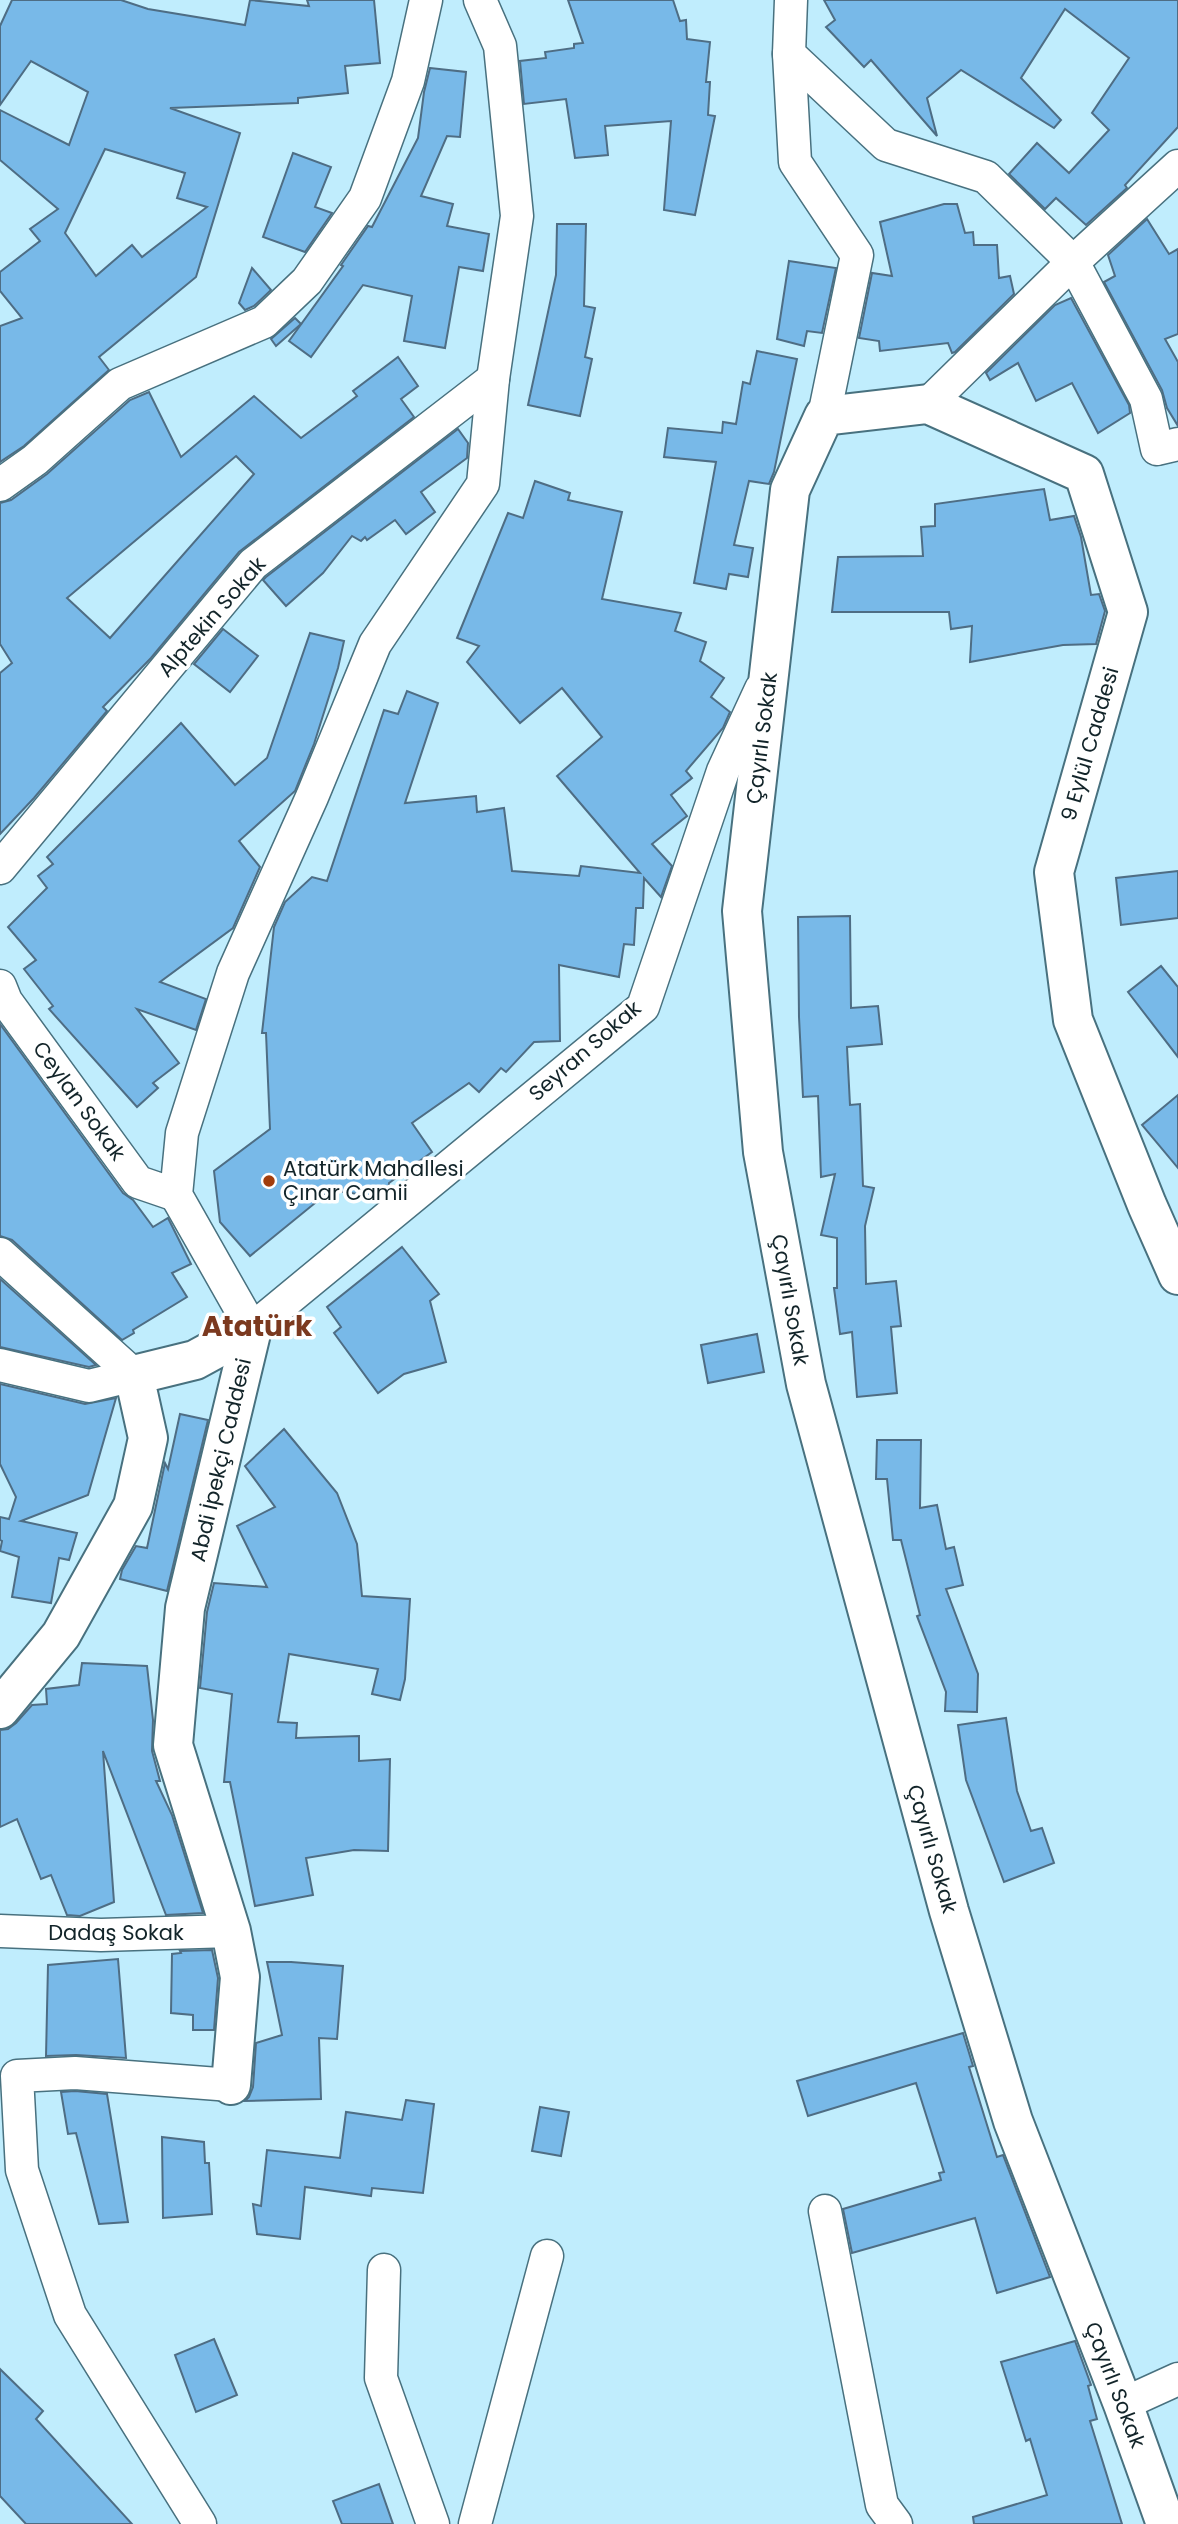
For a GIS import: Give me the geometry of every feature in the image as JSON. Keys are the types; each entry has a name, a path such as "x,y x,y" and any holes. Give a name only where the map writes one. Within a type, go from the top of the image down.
{"street":[{"path":"0,485 35,460 120,384 264,322 307,281 365,198 408,81 426,0"},
{"path":"252,1329 176,1195 182,1133 233,973 312,797 375,644 483,484 494,379 517,216 500,46 481,0"},
{"name":"Çayırlı Sokak","path":"791,0 789,54 795,162 857,255 824,416 790,490 742,911 763,1152 806,1384 949,1911 1013,2121 1167,2524"},
{"path":"789,54 886,145 986,177 1073,262 1146,399 1157,449 1178,444"},
{"path":"824,416 928,404 1073,262 1178,166"},
{"name":"Alptekin Sokak","path":"0,868 253,564 494,379"},
{"name":"9 Eylül Caddesi","path":"928,404 1084,474 1128,612 1054,872 1073,1020 1178,1275"},
{"name":"Seyran Sokak","path":"252,1329 643,1007 723,771 771,667"},
{"name":"Ceylan Sokak","path":"0,986 6,1001 138,1182 176,1195"},
{"path":"1147,1205 1178,1228"},
{"path":"0,1254 134,1375 148,1438 133,1506 61,1635 0,1709"},
{"name":"Abdi İpekçi Caddesi","path":"134,1375 195,1360 252,1329"},
{"name":"Abdi İpekçi Caddesi","path":"232,2085 240,1977 231,1931 173,1745 186,1608 252,1329"},
{"path":"0,1365 89,1386 134,1375"},
{"name":"Dadaş Sokak","path":"0,1931 101,1936 231,1931"},
{"path":"200,2524 70,2315 22,2170 17,2076 75,2073 232,2085"},
{"path":"825,2211 882,2505 896,2524"},
{"path":"475,2524 547,2256"},
{"path":"384,2270 381,2378 433,2524"},
{"path":"1123,2404 1178,2379"}],"building":[{"path":"12,0 121,0 148,9 245,25 250,0 309,6 307,0 374,0 380,63 345,66 348,93 298,98 298,103 170,108 240,133 196,277 99,357 109,370 24,446 0,462 0,326 22,318 0,291 0,272 40,241 30,229 58,209 0,160 0,110 69,145 88,92 31,61 0,105 0,26","holes":["105,149 185,173 177,198 207,207 142,257 132,245 96,276 65,233"]},
{"path":"568,0 673,0 680,21 686,20 687,39 710,42 706,82 710,82 708,115 715,116 695,215 664,210 671,121 605,126 608,155 575,158 566,99 524,104 520,61 546,58 545,52 574,48 574,44 583,43"},
{"path":"824,0 1178,0 1178,127 1125,185 1127,188 1086,225 1056,198 1045,209 1009,174 1037,143 1069,173 1109,130 1092,113 1129,58 1065,9 1021,78 1061,120 1054,128 961,70 927,98 937,136 871,60 864,67 826,27 835,20"},
{"path":"430,68 466,72 460,137 447,136 421,196 453,204 447,226 489,234 483,271 459,267 445,348 404,341 412,296 363,285 311,357 289,341 368,226 372,227 418,138"},
{"path":"293,153 331,167 315,207 332,213 305,252 263,237"},
{"path":"944,204 957,204 965,233 973,232 974,245 997,245 999,278 1010,276 1014,294 955,352 952,353 948,343 880,351 879,341 859,338 872,273 892,276 880,222"},
{"path":"1147,219 1169,254 1178,249 1178,334 1165,339 1178,362 1178,426 1167,408 1162,390 1104,282 1115,276 1108,255"},
{"path":"557,224 586,224 584,306 595,308 585,357 592,359 580,416 528,405 556,275"},
{"path":"789,261 836,268 822,333 807,331 804,346 777,339"},
{"path":"252,268 271,290 254,306 245,310 239,303"},
{"path":"1071,298 1129,405 1130,413 1098,433 1072,383 1036,401 1018,363 990,380 986,373 1055,305"},
{"path":"295,318 301,324 276,346 271,339"},
{"path":"757,351 797,359 774,472 769,484 749,481 734,545 753,548 748,577 729,574 726,589 694,583 716,462 664,457 668,428 722,433 723,422 736,424 743,382 750,384"},
{"path":"398,357 418,386 401,399 414,417 239,552 151,658 103,707 107,711 0,834 0,673 12,663 0,644 0,503 11,500 47,474 130,400 149,392 181,457 254,396 301,438 357,396 353,391","holes":["236,456 254,474 110,638 67,598"]},
{"path":"458,429 468,443 467,458 421,492 435,512 406,534 395,520 367,540 365,537 361,541 352,536 323,573 286,606 263,580"},
{"path":"535,481 570,493 568,500 622,512 602,599 681,613 675,631 706,642 700,661 724,678 711,697 730,712 723,728 686,771 692,778 671,795 687,816 652,844 672,866 661,897 644,878 643,908 636,908 634,945 624,944 619,977 559,965 560,1041 534,1042 506,1072 501,1068 479,1092 469,1083 412,1123 432,1152 389,1183 388,1193 383,1198 331,1190 250,1256 220,1222 214,1171 270,1129 266,1033 262,1033 274,927 285,902 312,877 327,881 384,710 398,714 407,691 438,703 405,803 476,796 477,812 504,808 512,871 579,876 581,866 640,873 557,776 602,737 562,688 520,723 467,662 479,646 457,638 508,513 523,518"},
{"path":"1044,489 1050,520 1074,516 1081,537 1091,595 1099,594 1105,611 1096,644 1063,645 970,662 972,626 951,629 949,612 832,612 838,557 923,556 921,527 935,526 935,504"},
{"path":"223,629 258,656 230,692 194,664"},
{"path":"310,633 344,641 314,744 295,791 239,841 260,867 233,928 160,982 206,999 196,1030 137,1009 179,1063 153,1083 158,1088 137,1107 49,1009 53,1006 24,969 36,960 8,927 47,888 38,876 53,864 47,857 181,723 235,785 267,758"},
{"path":"1178,871 1178,918 1121,925 1116,878"},
{"path":"850,916 851,1008 878,1006 882,1044 847,1047 850,1105 860,1104 863,1186 874,1188 865,1226 866,1284 896,1281 901,1326 891,1327 897,1393 857,1397 852,1332 840,1334 834,1288 837,1288 837,1238 821,1235 835,1174 821,1177 818,1096 803,1097 799,1017 798,917"},
{"path":"1161,966 1178,987 1178,1057 1128,992"},
{"path":"0,1024 123,1193 133,1200 153,1227 168,1218 191,1264 172,1273 187,1297 133,1330 134,1333 122,1340 12,1240 0,1236"},
{"path":"1178,1095 1178,1168 1142,1125"},
{"path":"402,1247 439,1294 430,1301 446,1362 404,1374 378,1393 334,1333 341,1327 327,1307"},
{"path":"0,1279 96,1365 89,1367 0,1347"},
{"path":"757,1334 764,1372 708,1383 701,1345"},
{"path":"0,1384 85,1404 116,1398 88,1495 21,1521 77,1533 69,1560 59,1558 51,1603 12,1597 19,1557 0,1551 0,1517 9,1519 16,1497 0,1464"},
{"path":"180,1414 208,1420 167,1591 120,1579 122,1570 136,1546 147,1548 165,1463 168,1469"},
{"path":"284,1429 337,1493 357,1544 362,1596 410,1599 405,1679 400,1700 372,1694 378,1669 289,1654 278,1722 297,1723 296,1738 359,1736 359,1761 390,1759 388,1851 354,1850 306,1858 313,1895 255,1906 230,1782 224,1782 232,1694 200,1688 207,1612 214,1583 267,1587 237,1526 275,1507 245,1466"},
{"path":"877,1440 921,1440 920,1508 937,1505 946,1549 954,1547 963,1585 946,1589 978,1674 977,1712 945,1711 946,1692 917,1616 920,1615 901,1540 893,1540 887,1479 876,1479"},
{"path":"82,1663 147,1666 153,1720 152,1751 160,1781 156,1781 172,1815 203,1913 166,1915 103,1751 114,1902 80,1916 67,1915 51,1875 41,1879 17,1819 0,1827 0,1730 8,1729 16,1723 32,1705 47,1704 46,1689 79,1685"},
{"path":"1006,1718 1017,1791 1031,1831 1042,1828 1054,1863 1004,1882 966,1780 958,1725"},
{"path":"212,1950 218,1978 214,2030 193,2030 193,2015 171,2013 172,1954 181,1953 180,1951"},
{"path":"118,1959 126,2058 46,2056 48,1965"},
{"path":"267,1962 343,1966 337,2039 319,2038 321,2099 245,2101 253,2087 256,2043 282,2035"},
{"path":"963,2033 973,2066 969,2067 997,2157 1003,2155 1050,2277 997,2293 975,2218 852,2253 843,2209 941,2180 939,2173 944,2172 916,2083 808,2116 797,2081"},
{"path":"61,2092 107,2094 128,2222 99,2224 76,2133 68,2134"},
{"path":"406,2100 434,2104 423,2193 372,2188 371,2196 305,2187 300,2239 257,2234 253,2204 261,2206 267,2150 340,2158 346,2112 402,2120"},
{"path":"540,2107 569,2112 561,2156 532,2151"},
{"path":"162,2137 204,2142 205,2163 209,2163 212,2214 163,2218"},
{"path":"214,2339 237,2395 196,2412 175,2355"},
{"path":"1075,2341 1091,2385 1088,2386 1097,2419 1090,2421 1122,2524 974,2524 973,2517 1047,2495 1030,2439 1026,2441 1001,2362"},
{"path":"0,2369 43,2411 36,2419 132,2524 26,2524 0,2496"},
{"path":"379,2484 393,2524 342,2524 333,2501"}],"place":[{"name":"Atatürk Mahallesi Çınar Camii","path":"269,1181"}],"district":[{"name":"Atatürk","path":"257,1326"}]}
